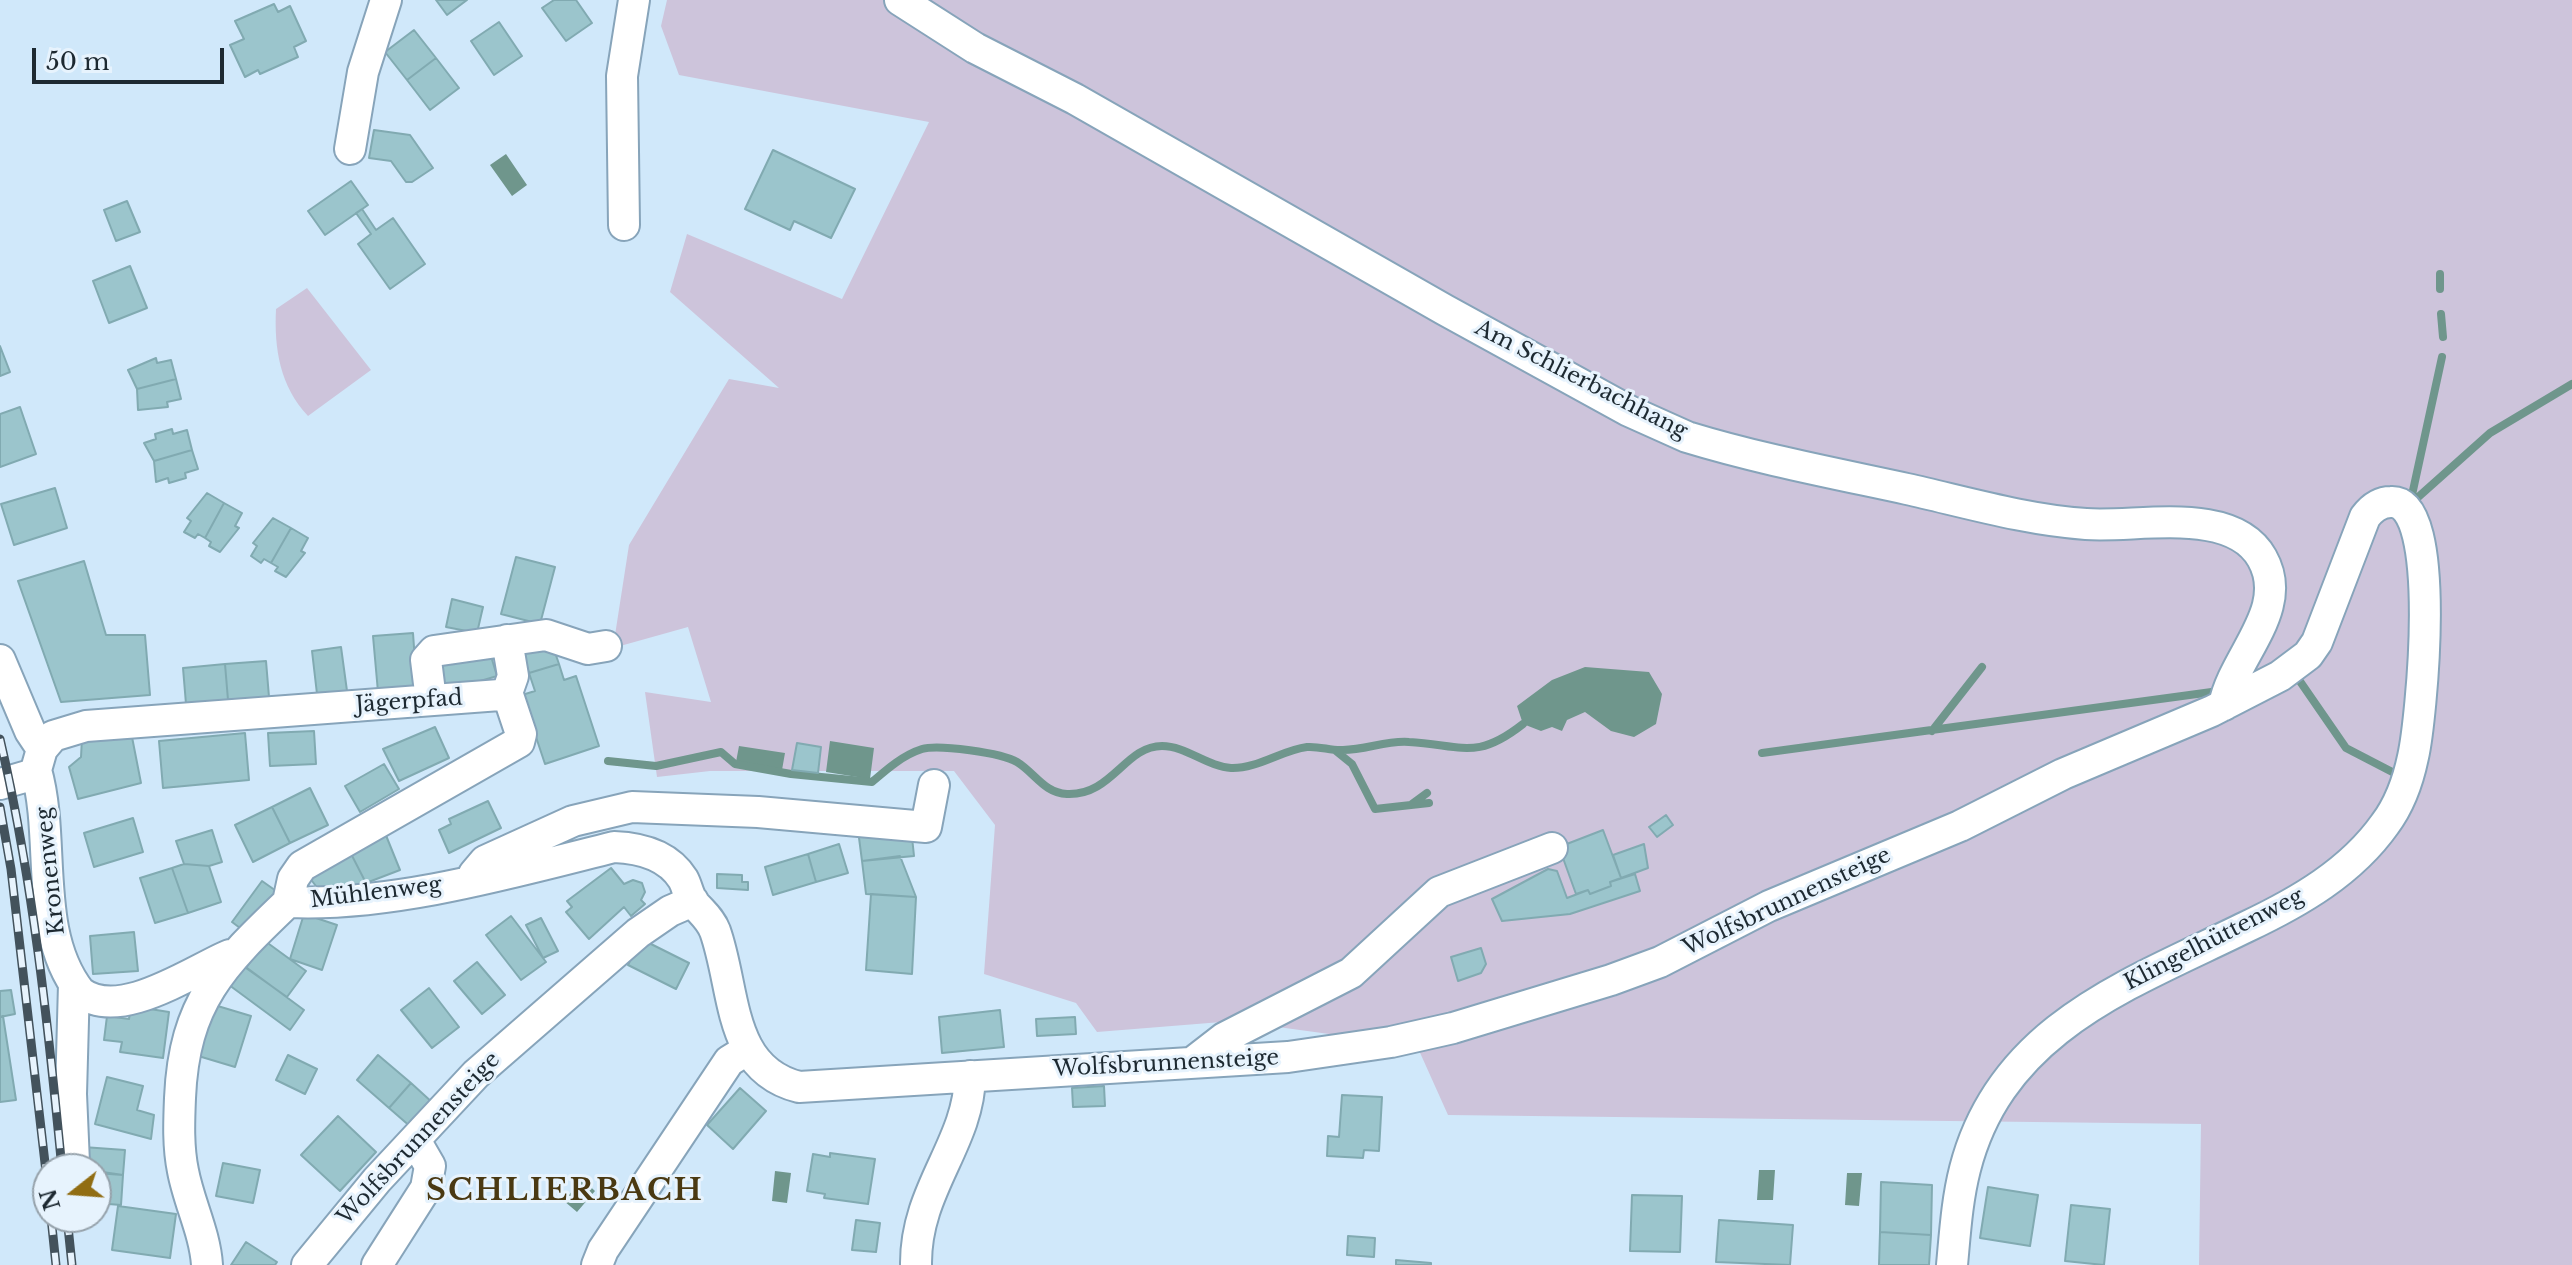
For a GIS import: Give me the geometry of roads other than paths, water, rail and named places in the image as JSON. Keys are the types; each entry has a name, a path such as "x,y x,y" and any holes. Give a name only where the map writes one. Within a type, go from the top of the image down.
{"street":[{"path":"350,149 363,72 386,0"},
{"path":"618,222 622,76 634,0"},
{"name":"Am Schlierbachhang","path":"900,0 975,48 1075,99 1445,310 1629,411 1687,437 2065,523 2207,524 2238,533 2262,559 2271,589 2264,621 2234,671 2224,705"},
{"name":"Klingelhüttenweg","path":"1952,1265 1962,1184 1979,1130 2012,1075 2043,1041 2104,995 2268,916 2317,888 2365,848 2391,814 2413,757 2420,692 2424,553 2416,521 2407,508 2388,502 2365,517 2324,626 2308,655 2280,676 2224,705"},
{"path":"431,700 426,660 430,653 546,635 588,649 606,646"},
{"path":"288,902 293,879 302,866 519,742 521,734 506,696 513,676 507,640"},
{"name":"Kronenweg","path":"0,660 39,760 56,935 74,984"},
{"name":"Jägerpfad","path":"0,784 39,760 53,736 86,726 506,696"},
{"name":"Wolfsbrunnensteige","path":"307,1265 377,1180 487,1063 660,916 693,901 714,929 747,1050 766,1074 799,1087 1288,1057 1391,1042 1453,1028 1660,962 1769,906 1960,826 2075,769 2224,705"},
{"path":"474,880 476,868 485,861 573,821 612,810 758,812 926,827 934,785"},
{"name":"Mühlenweg","path":"207,1265 183,1171 179,1121 186,1040 231,954 288,902 346,900 474,880 614,847 632,848 668,862 685,882 693,901"},
{"path":"1193,1062 1224,1038 1351,973 1391,939 1428,901 1448,887 1552,848"},
{"path":"74,984 86,997 129,998 171,985 231,954"},
{"path":"74,984 71,1094 74,1153"},
{"path":"597,1265 603,1250 729,1061 747,1050"},
{"path":"916,1265 925,1205 968,1110 970,1076"},
{"path":"377,1265 415,1208 430,1176 427,1156 415,1140"}],"waterway":[{"path":"2440,274 2440,289"},
{"path":"2441,314 2443,337"},
{"path":"2412,495 2442,357"},
{"path":"2416,499 2490,433 2572,384"},
{"path":"1932,731 1982,667"},
{"path":"2297,677 2346,748 2400,776"},
{"path":"1762,753 2219,691"},
{"name":"SCHLIERBACH","path":"608,761 656,766 721,752 735,764 791,774 872,782 896,763 922,749 955,749 1017,762 1052,790 1067,794 1082,793 1096,787 1138,754 1162,746 1180,749 1222,767 1241,768 1307,747 1352,750 1401,742 1480,747 1507,736 1523,724"},
{"path":"1336,751 1352,764 1375,809 1429,803"},
{"path":"1412,804 1427,793"}],"railway":[{"path":"0,739 30,899 60,1153"},
{"path":"0,807 11,869 44,1153"},
{"path":"53,1233 56,1265"},
{"path":"69,1233 72,1265"}],"district":[{"name":"SCHLIERBACH","path":"565,1192"}]}
